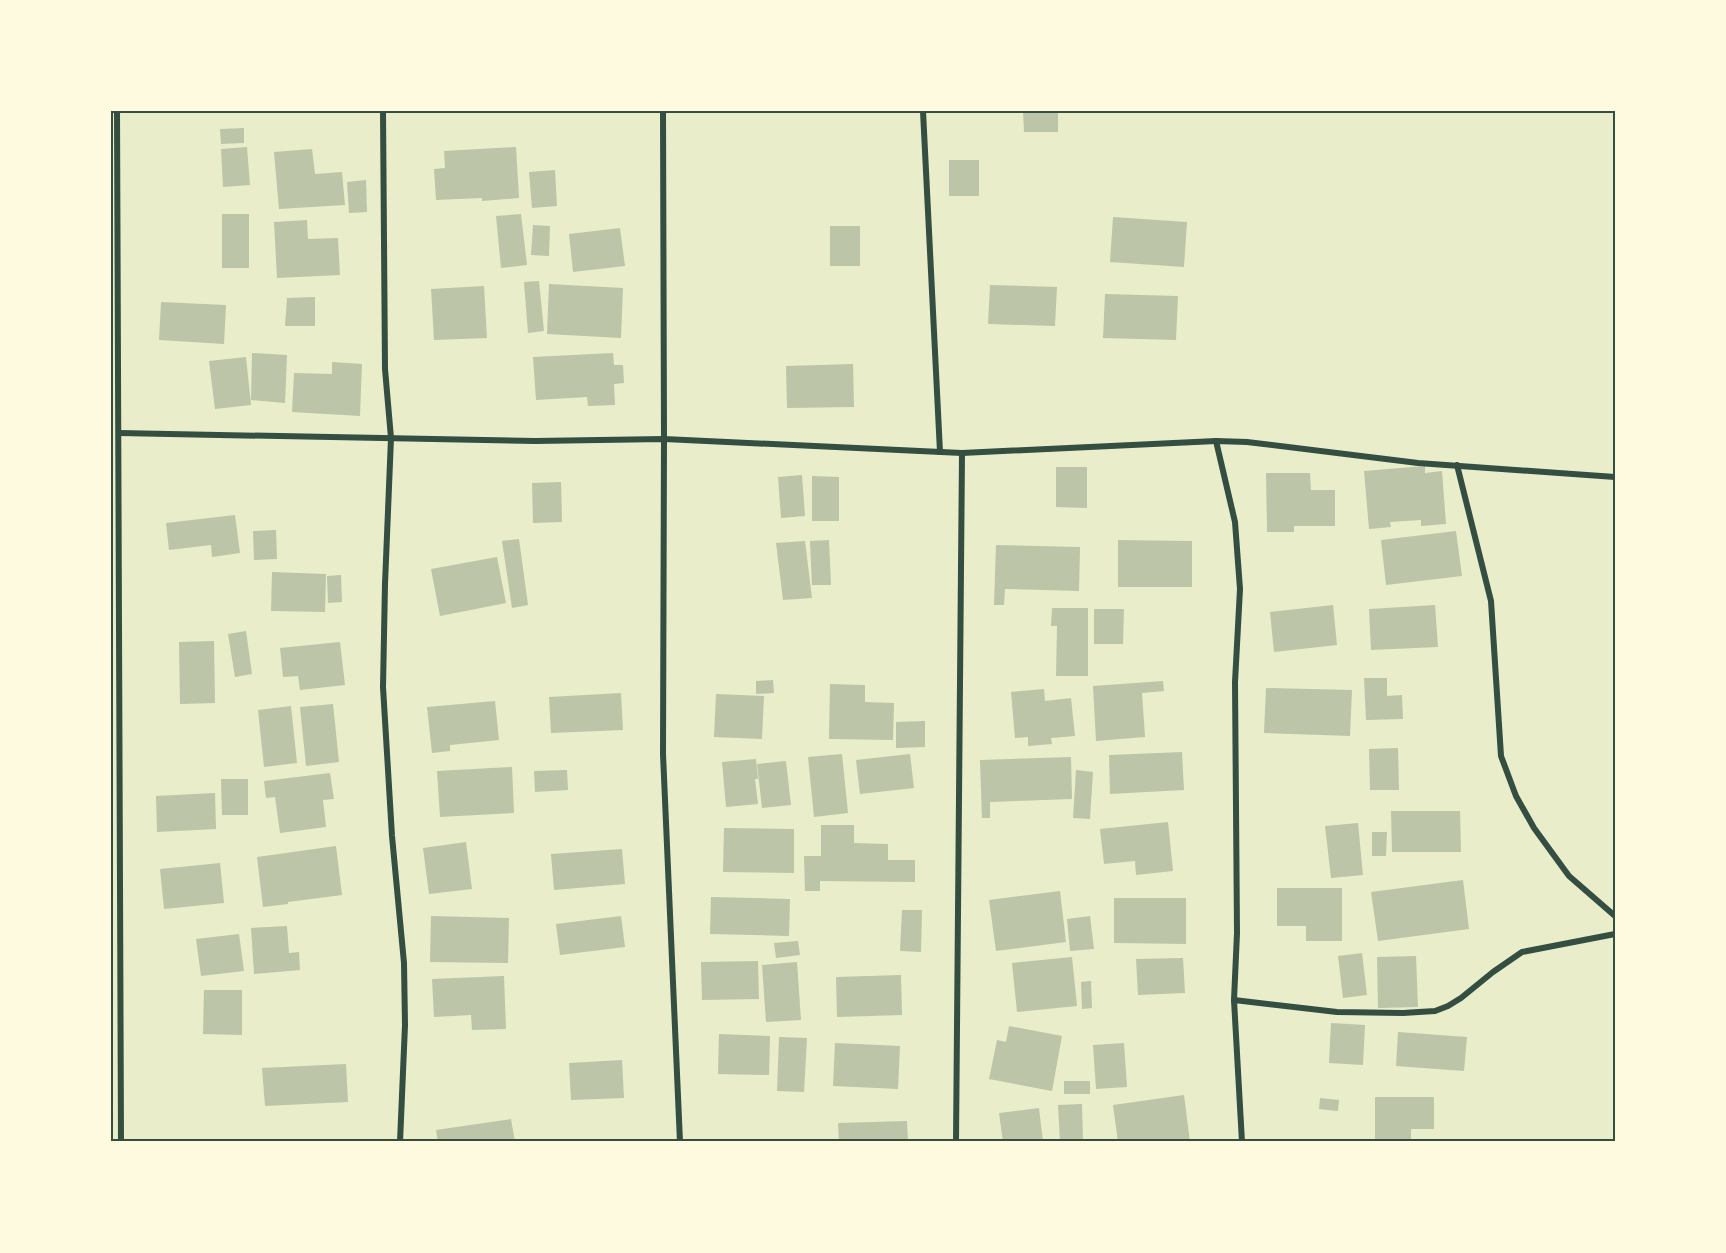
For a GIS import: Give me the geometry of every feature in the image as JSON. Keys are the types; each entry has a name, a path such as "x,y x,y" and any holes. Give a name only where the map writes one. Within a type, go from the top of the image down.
{"street":[{"path":"117,111 121,1142"},
{"path":"383,111 385,369 392,438 383,687 392,836 404,963 405,1025 400,1142"},
{"path":"663,111 663,754 680,1142"},
{"path":"923,111 940,452"},
{"path":"119,433 535,441 664,439 962,453 1216,441 1247,442 1418,463 1615,477"},
{"path":"1216,441 1235,522 1240,589 1235,682 1237,933 1234,1000 1242,1142"},
{"path":"956,1142 962,453"},
{"path":"1457,465 1491,601 1501,756 1516,796 1534,828 1569,876 1615,916"},
{"path":"1234,1000 1337,1012 1435,1011 1461,998 1522,952 1615,934"}],"building":[{"path":"491,111 524,111 524,113 491,113"},
{"path":"1023,111 1058,111 1058,132 1024,132"},
{"path":"244,128 244,143 221,144 220,129"},
{"path":"247,147 250,185 223,187 221,149"},
{"path":"516,147 519,198 482,201 482,198 436,200 434,169 445,168 444,151"},
{"path":"312,149 315,174 342,172 345,205 279,209 274,152"},
{"path":"949,160 979,160 979,196 949,196"},
{"path":"555,170 557,206 532,208 529,172"},
{"path":"366,180 367,212 349,213 347,182"},
{"path":"222,214 249,214 249,268 222,268"},
{"path":"521,214 527,265 501,268 496,216"},
{"path":"1113,217 1187,222 1184,267 1110,262"},
{"path":"307,220 308,239 338,238 340,275 277,278 274,222"},
{"path":"533,225 550,226 549,256 531,255"},
{"path":"830,226 860,226 860,266 830,266"},
{"path":"620,228 625,266 573,272 569,234"},
{"path":"539,281 544,331 528,333 524,282"},
{"path":"549,284 623,288 621,338 547,334"},
{"path":"990,285 1057,287 1055,326 988,324"},
{"path":"484,286 487,338 434,340 431,289"},
{"path":"1105,294 1178,296 1176,340 1103,338"},
{"path":"315,297 315,326 285,326 287,298"},
{"path":"161,302 226,305 224,344 159,340"},
{"path":"252,353 287,355 285,403 251,400"},
{"path":"613,353 614,365 623,365 624,383 614,384 615,405 588,406 587,397 536,400 533,357"},
{"path":"246,357 251,405 215,409 209,361"},
{"path":"332,362 362,364 360,416 292,412 294,373 332,374"},
{"path":"853,364 854,407 787,408 786,366"},
{"path":"1425,466 1425,473 1442,471 1446,524 1421,526 1421,520 1390,522 1391,527 1369,529 1364,471"},
{"path":"1056,467 1087,467 1087,508 1056,507"},
{"path":"1266,473 1310,473 1311,490 1335,490 1335,526 1294,526 1294,532 1267,532"},
{"path":"802,475 805,516 781,518 778,477"},
{"path":"812,476 839,477 839,521 812,521"},
{"path":"561,482 562,522 533,523 532,483"},
{"path":"235,515 240,553 212,557 211,545 169,550 166,523"},
{"path":"276,530 277,559 254,560 253,531"},
{"path":"1456,531 1462,576 1386,585 1381,540"},
{"path":"519,539 528,605 512,608 502,541"},
{"path":"829,540 831,585 812,585 810,541"},
{"path":"1118,540 1192,541 1192,587 1118,587"},
{"path":"805,541 812,598 783,600 776,543"},
{"path":"996,545 1080,547 1079,591 1005,589 1004,605 994,605"},
{"path":"497,557 506,603 440,616 431,569"},
{"path":"272,572 326,574 325,612 271,611"},
{"path":"341,575 342,602 328,603 327,576"},
{"path":"1333,605 1337,645 1274,652 1270,612"},
{"path":"1435,605 1438,647 1371,650 1369,609"},
{"path":"1052,608 1088,608 1088,676 1056,676 1057,626 1051,626"},
{"path":"1094,609 1124,609 1123,644 1094,644"},
{"path":"246,631 252,674 235,677 228,634"},
{"path":"214,641 215,703 180,704 179,642"},
{"path":"340,642 345,685 300,690 298,676 283,677 280,648"},
{"path":"1364,678 1387,678 1387,696 1402,695 1403,719 1366,720"},
{"path":"773,680 774,693 756,694 756,681"},
{"path":"1163,681 1164,691 1142,693 1145,737 1096,741 1093,686"},
{"path":"830,684 865,685 865,702 894,703 893,740 829,739"},
{"path":"1266,688 1352,690 1350,736 1264,733"},
{"path":"1044,689 1045,701 1071,698 1075,736 1051,738 1052,744 1028,746 1028,737 1015,738 1011,692"},
{"path":"621,693 623,730 551,733 549,697"},
{"path":"716,694 764,696 762,739 714,737"},
{"path":"495,701 499,740 450,745 450,751 432,753 427,707"},
{"path":"333,704 339,762 306,766 300,707"},
{"path":"291,706 297,763 264,767 258,710"},
{"path":"925,721 925,747 896,748 896,722"},
{"path":"1398,748 1399,790 1370,790 1369,749"},
{"path":"1182,752 1184,790 1110,794 1109,755"},
{"path":"842,754 848,813 814,817 808,757"},
{"path":"910,754 914,788 860,794 856,760"},
{"path":"1071,757 1072,799 990,802 990,818 982,818 980,760"},
{"path":"756,759 758,779 755,779 758,804 726,807 722,762"},
{"path":"786,761 791,805 762,808 757,764"},
{"path":"512,767 514,813 440,817 437,771"},
{"path":"567,770 568,790 535,792 534,771"},
{"path":"1076,770 1093,772 1090,819 1073,818"},
{"path":"330,773 334,799 323,800 326,827 280,833 275,797 266,798 264,781"},
{"path":"221,779 248,779 248,815 222,815"},
{"path":"215,793 216,829 157,832 156,796"},
{"path":"1391,811 1460,811 1461,852 1392,852"},
{"path":"1168,822 1173,871 1136,875 1135,861 1104,864 1100,829"},
{"path":"1358,823 1363,875 1331,878 1325,826"},
{"path":"821,825 854,825 854,843 888,844 888,860 915,860 915,882 820,881 820,891 805,891 804,856 821,856"},
{"path":"724,828 794,829 794,873 723,872"},
{"path":"1372,832 1387,832 1386,856 1372,856"},
{"path":"466,842 472,889 429,894 423,848"},
{"path":"336,846 342,895 263,907 257,857"},
{"path":"622,849 625,884 554,890 551,854"},
{"path":"220,863 224,903 164,909 160,869"},
{"path":"1463,880 1469,929 1378,941 1371,892"},
{"path":"1277,888 1342,888 1342,941 1306,941 1306,926 1277,926"},
{"path":"1060,891 1066,942 996,951 989,900"},
{"path":"711,897 790,899 789,936 710,934"},
{"path":"1114,898 1186,898 1186,944 1114,943"},
{"path":"902,910 922,910 921,952 900,951"},
{"path":"431,916 509,918 508,963 430,962"},
{"path":"621,916 625,947 560,955 556,924"},
{"path":"1090,916 1094,949 1070,951 1067,919"},
{"path":"287,926 289,953 299,952 300,970 254,974 251,928"},
{"path":"239,934 244,971 201,976 196,939"},
{"path":"798,941 800,955 776,958 774,943"},
{"path":"1362,953 1367,995 1343,998 1338,956"},
{"path":"1416,956 1418,1007 1378,1008 1377,957"},
{"path":"1072,957 1077,1006 1017,1012 1012,963"},
{"path":"1183,958 1185,993 1138,995 1136,959"},
{"path":"758,961 759,999 702,1000 701,962"},
{"path":"797,962 801,1020 766,1022 762,965"},
{"path":"901,975 902,1015 837,1017 836,977"},
{"path":"504,976 506,1029 472,1030 471,1015 434,1017 432,979"},
{"path":"1091,981 1092,1008 1082,1009 1081,982"},
{"path":"204,990 242,990 242,1035 203,1034"},
{"path":"1331,1023 1365,1025 1363,1065 1329,1063"},
{"path":"1009,1026 1062,1036 1052,1091 989,1079 997,1040 1006,1042"},
{"path":"1398,1032 1467,1037 1464,1071 1396,1066"},
{"path":"719,1034 770,1036 769,1075 718,1074"},
{"path":"779,1037 807,1038 804,1092 777,1091"},
{"path":"835,1043 900,1046 898,1089 833,1086"},
{"path":"1124,1043 1127,1087 1096,1089 1093,1045"},
{"path":"622,1060 624,1098 571,1100 569,1063"},
{"path":"346,1064 348,1102 265,1106 262,1068"},
{"path":"1064,1081 1090,1081 1090,1094 1064,1094"},
{"path":"1184,1095 1190,1142 1118,1142 1113,1105"},
{"path":"1375,1097 1434,1097 1434,1129 1411,1129 1411,1142 1375,1142"},
{"path":"1320,1098 1339,1100 1338,1111 1319,1109"},
{"path":"1082,1104 1083,1142 1060,1142 1058,1105"},
{"path":"1039,1108 1043,1142 1003,1142 999,1113"},
{"path":"511,1119 515,1142 438,1142 436,1130"},
{"path":"907,1121 908,1142 839,1142 838,1123"}]}
